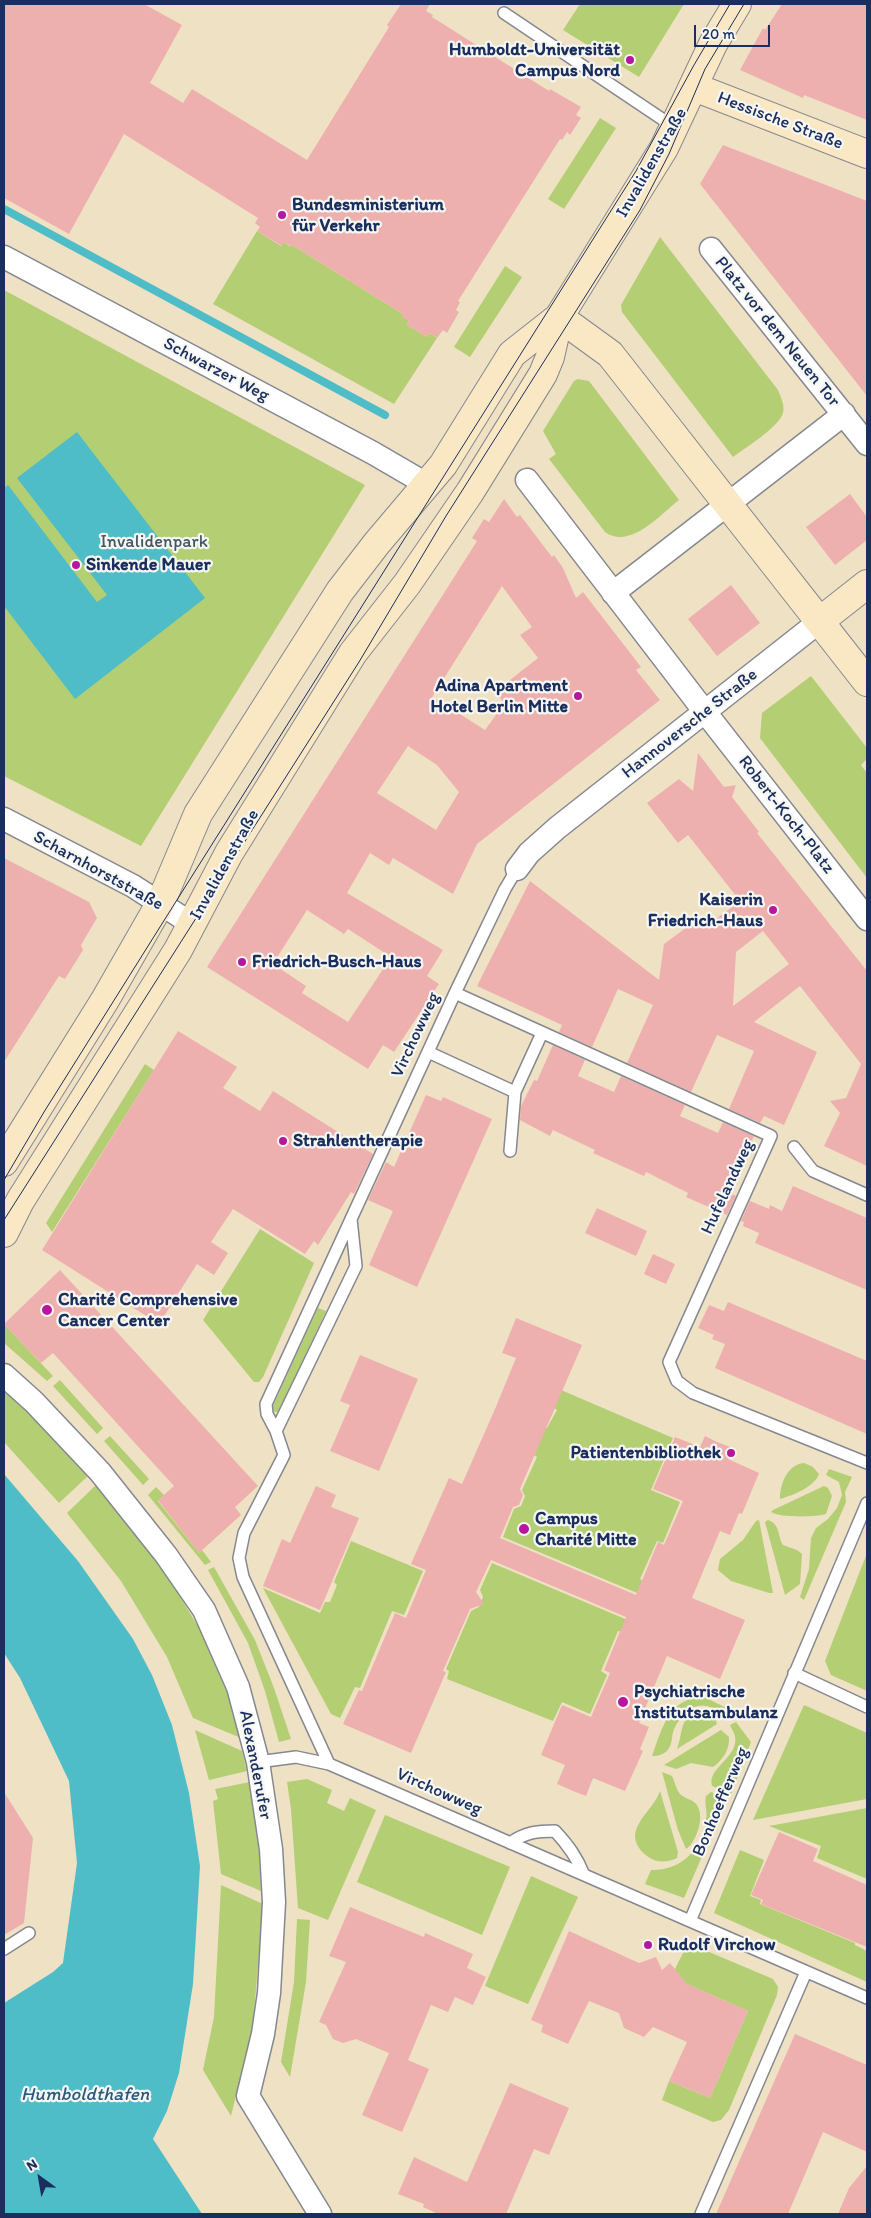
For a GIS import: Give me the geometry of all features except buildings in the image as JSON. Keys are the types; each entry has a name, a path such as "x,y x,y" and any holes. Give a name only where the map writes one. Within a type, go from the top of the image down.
{"main road":[{"name":"Invalidenstraße","path":"4,1162 105,1000 160,904 198,814 207,798 346,583 377,543 428,485 463,435 512,354 559,317 648,176 714,44 737,4"},
{"name":"Hessische Straße","path":"694,87 867,154"},
{"name":"Invalidenstraße","path":"4,1233 20,1201 178,950 229,853 353,653 407,584 486,469 543,374 550,357 559,317"},
{"path":"559,317 610,354 867,682"},
{"path":"428,485 460,506"},
{"name":"Hannoversche Straße","path":"820,621 867,584"}],"street":[{"name":"Platz vor dem Neuen Tor","path":"711,249 867,444"},
{"name":"Schwarzer Weg","path":"4,257 372,453 428,485"},
{"name":"Platz vor dem Neuen Tor","path":"613,593 844,414"},
{"path":"527,480 704,712"},
{"name":"Hannoversche Straße","path":"517,869 529,853 557,828 820,621"},
{"name":"Robert-Koch-Platz","path":"704,712 867,919"},
{"name":"Scharnhorststraße","path":"4,819 98,867 146,894 192,924"},
{"name":"Alexanderufer","path":"4,1375 34,1402 100,1472 166,1555 204,1610 238,1687 258,1762 271,1849 274,1902 269,1993 263,2034 248,2096 320,2214"}],"lane":[{"path":"504,13 674,127"},
{"name":"Virchowweg","path":"517,869 505,889 455,993 266,1404 267,1414 276,1431 284,1455 244,1533 240,1558 243,1577 329,1764 867,1998"},
{"name":"Hufelandweg","path":"455,993 771,1136 670,1362 677,1381 694,1393 867,1463"},
{"path":"510,1151 515,1092 542,1032"},
{"path":"428,1052 515,1092"},
{"path":"794,1147 813,1171 867,1195"},
{"path":"276,1431 356,1266 351,1218"},
{"name":"Bonhoefferweg","path":"686,1920 867,1503"},
{"path":"794,1673 867,1707"},
{"path":"258,1762 296,1757 329,1764"},
{"path":"510,1843 521,1835 534,1830 555,1832 571,1848 584,1875"},
{"path":"4,1949 28,1933"},
{"path":"701,2214 806,1972"}],"green space":[{"path":"580,4 684,4 639,77 563,30"},
{"path":"600,118 616,128 564,209 548,199"},
{"path":"257,231 281,246 284,242 290,246 292,245 403,314 402,316 409,321 407,325 427,337 429,333 437,338 394,404 213,304"},
{"path":"660,237 778,390 782,402 783,413 775,425 733,457 622,312 621,305"},
{"path":"505,266 522,277 470,357 454,347"},
{"name":"Invalidenpark","path":"4,290 365,485 141,846 4,776"},
{"path":"578,379 589,381 679,500 645,528 625,537 605,532 549,459 556,454 543,431 574,381"},
{"path":"811,676 867,748 867,759 861,765 867,773 867,878 760,738 762,713"},
{"path":"145,1064 154,1070 52,1232 46,1223"},
{"path":"260,1229 314,1263 263,1377 259,1382 254,1382 203,1320"},
{"path":"318,1308 326,1311 279,1412 274,1412 273,1406"},
{"path":"4,1324 53,1376 47,1381 4,1343"},
{"path":"60,1380 103,1428 97,1434 53,1386"},
{"path":"5,1386 88,1476 59,1503 4,1442"},
{"path":"561,1390 673,1438 651,1490 680,1502 663,1543 657,1541 640,1579 646,1583 642,1595 503,1537 514,1509 521,1506 525,1496 522,1490 537,1457 534,1455 545,1428 547,1428 557,1410 552,1407"},
{"path":"110,1436 149,1479 143,1485 104,1441"},
{"path":"804,1463 813,1467 819,1474 816,1479 803,1490 780,1499 781,1487 789,1471 793,1467"},
{"path":"829,1469 852,1477 845,1492 846,1502 804,1600 800,1597 809,1569 811,1538 816,1528 828,1519 837,1508 842,1495 839,1482 826,1475"},
{"path":"96,1485 148,1544 199,1628 226,1690 241,1738 193,1718 167,1657 121,1581 67,1513"},
{"path":"824,1486 828,1488 832,1496 826,1514 798,1516 771,1512 773,1510"},
{"path":"156,1487 164,1495 158,1501 199,1553 202,1550 211,1562 205,1565 148,1495"},
{"path":"759,1520 773,1593 731,1581 718,1570 720,1559 743,1540 756,1521"},
{"path":"768,1520 777,1527 783,1545 802,1554 800,1584 785,1595 765,1522"},
{"path":"351,1541 423,1571 404,1615 392,1611 360,1688 355,1687 340,1718 331,1714 263,1588 320,1613 325,1602 330,1602 337,1585 334,1582"},
{"path":"867,1553 867,1691 831,1675 825,1661"},
{"path":"492,1563 630,1621 624,1633 618,1631 601,1671 607,1675 590,1714 562,1702 553,1721 447,1679 449,1671 446,1669 471,1611 479,1607 483,1597 480,1590"},
{"path":"214,1567 255,1640 291,1739 279,1742 265,1691 248,1643 208,1570"},
{"path":"704,1697 733,1711 728,1719 712,1708 697,1706 685,1713 679,1720 667,1751 660,1755 652,1756 659,1735 675,1709 683,1702 692,1698"},
{"path":"804,1705 867,1733 867,1799 753,1820"},
{"path":"703,1711 714,1716 717,1724 677,1749 686,1720 689,1716"},
{"path":"736,1722 751,1742 731,1794 712,1786 712,1779 714,1773 735,1744 735,1736 730,1725"},
{"path":"195,1730 242,1751 247,1771 209,1780"},
{"path":"721,1730 729,1737 728,1746 723,1758 713,1767 691,1763 676,1769 664,1765"},
{"path":"662,1772 672,1776 680,1794 694,1802 700,1813 697,1834 686,1849 678,1830"},
{"path":"307,1779 332,1790 327,1803 344,1811 350,1798 376,1810 328,1920 298,1908 291,1809 287,1782"},
{"path":"250,1782 258,1835 261,1891 221,1874 213,1801 218,1799 215,1789"},
{"path":"660,1791 678,1852 677,1858 669,1861 658,1861 647,1856 639,1847 635,1838 640,1822"},
{"path":"711,1792 727,1799 684,1898 645,1884 651,1870 672,1867 689,1856 695,1848 704,1830 706,1796"},
{"path":"867,1808 867,1879 817,1858 821,1846 769,1826"},
{"path":"385,1815 510,1867 482,1935 357,1882"},
{"path":"740,1850 764,1860 750,1896 761,1900 760,1904 855,1943 855,1945 867,1951 867,1982 714,1913"},
{"path":"531,1876 578,1897 528,2004 485,1986"},
{"path":"221,1885 263,1904 253,2025 231,2116 203,2070 214,2017"},
{"path":"297,1919 310,1920 306,1982 290,2077 281,2062 294,1982"},
{"path":"688,1943 773,1979 778,1987 777,1995 729,2110 721,2120 713,2122 662,2100 669,2081 710,2098 748,2011 671,1977"}],"water":[{"path":"77,432 205,598 75,699 4,606 4,488 8,485 97,602 107,595 17,478"},
{"name":"Humboldthafen","path":"4,1474 78,1561 133,1639 152,1675 172,1725 189,1793 200,1866 193,1984 179,2073 167,2111 153,2139 202,2214 4,2214 4,2003 53,1972 63,1963 77,1863 69,1781 20,1678 4,1653"}],"waterway":[{"path":"4,209 385,415"}],"tram line":[{"path":"4,1180 44,1112 636,171 730,4"},
{"path":"4,1220 359,662 446,516 640,210 669,154 705,69 744,4"}],"place":[{"name":"Humboldt-Universität Campus Nord","path":"630,60"},
{"name":"Bundesministerium für Verkehr","path":"282,215"},
{"name":"Sinkende Mauer","path":"76,565"},
{"name":"Adina Apartment Hotel Berlin Mitte","path":"578,696"},
{"name":"Kaiserin Friedrich-Haus","path":"773,910"},
{"name":"Friedrich-Busch-Haus","path":"242,962"},
{"name":"Strahlentherapie","path":"283,1141"},
{"name":"Charité Comprehensive Cancer Center","path":"47,1310"},
{"name":"Patientenbibliothek","path":"731,1453"},
{"name":"Campus Charité Mitte","path":"524,1529"},
{"name":"Psychiatrische Institutsambulanz","path":"623,1702"},
{"name":"Rudolf Virchow","path":"648,1945"}]}
